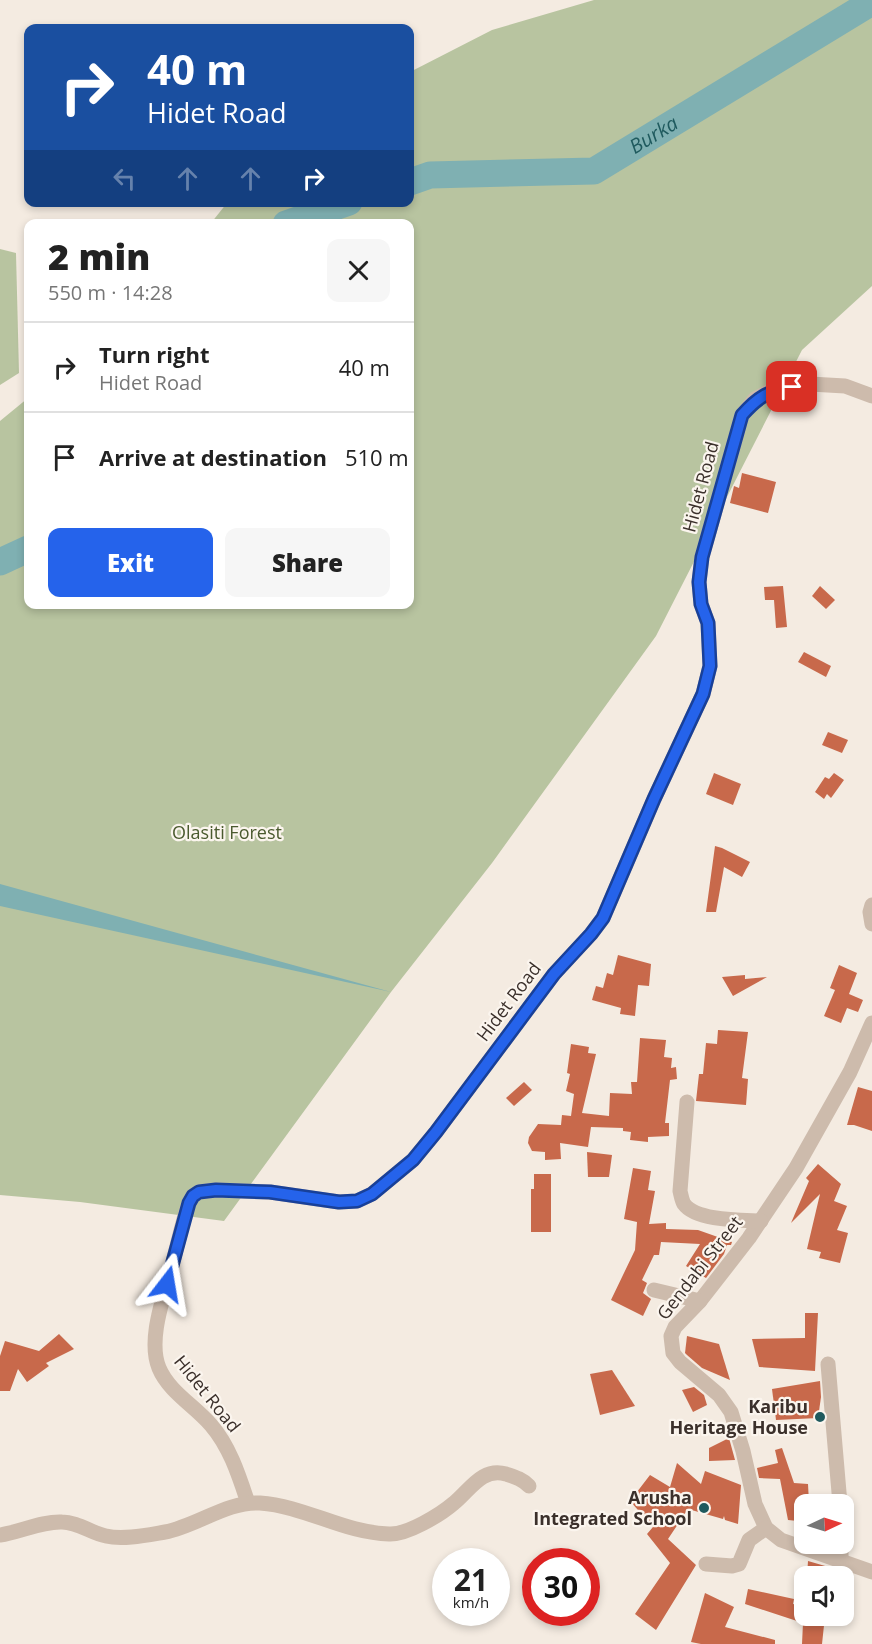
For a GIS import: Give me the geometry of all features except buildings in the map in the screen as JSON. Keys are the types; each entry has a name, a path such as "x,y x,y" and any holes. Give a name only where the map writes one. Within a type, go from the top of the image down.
{"street":[{"name":"Hidet Road","path":"248,1503 240,1478 222,1439 209,1422 177,1393 163,1376 155,1354 156,1326 189,1203 199,1192 216,1190 270,1192 339,1202 357,1201 389,1182 419,1153 554,974 603,918 654,799 703,694 710,666 708,623 701,604 699,582 702,557 742,415 756,399 774,390 810,384 845,386 872,396"},
{"path":"872,905 870,912 872,924"},
{"name":"Gendabi Street","path":"766,1528 755,1504 731,1412 719,1395 680,1362 673,1353 672,1332 700,1301 761,1221 827,1117 872,1023"},
{"path":"687,1102 680,1191 683,1203 690,1210 703,1216 761,1221"},
{"path":"654,1290 700,1301"},
{"path":"828,1364 839,1494"},
{"path":"0,1535 61,1522 109,1537 156,1533 183,1527 248,1503 270,1504 301,1511 363,1531 399,1534 430,1519 453,1504 485,1474 498,1472 521,1478 530,1486"},
{"path":"706,1564 732,1566 740,1564 749,1540 766,1528 781,1540 872,1572"},
{"path":"841,1554 841,1562"}],"green space":[{"name":"Olasiti Forest","path":"594,0 872,0 872,286 802,350 656,636 492,863 391,992 224,1221 80,1202 0,1195 0,421 24,401 24,609 414,609 414,219 214,219 224,207 414,207 414,70 492,30"},
{"path":"0,249 16,253 19,373 0,385"}],"water":[{"path":"0,884 391,992 0,906"}],"waterway":[{"name":"Burka","path":"414,181 430,175 594,171 872,2"},
{"name":"Burka","path":"300,219 335,207"},
{"path":"0,562 24,551"}],"place":[{"name":"Karibu Heritage House","path":"820,1417"},
{"name":"Arusha Integrated School","path":"704,1508"}],"route":[{"path":"167,1284 189,1203 199,1192 242,1190 339,1202 357,1201 389,1182 413,1160 436,1132 554,974 603,918 654,799 703,694 710,666 710,639 708,623 701,604 699,582 702,557 742,415 756,399 774,390 792,387"}]}
